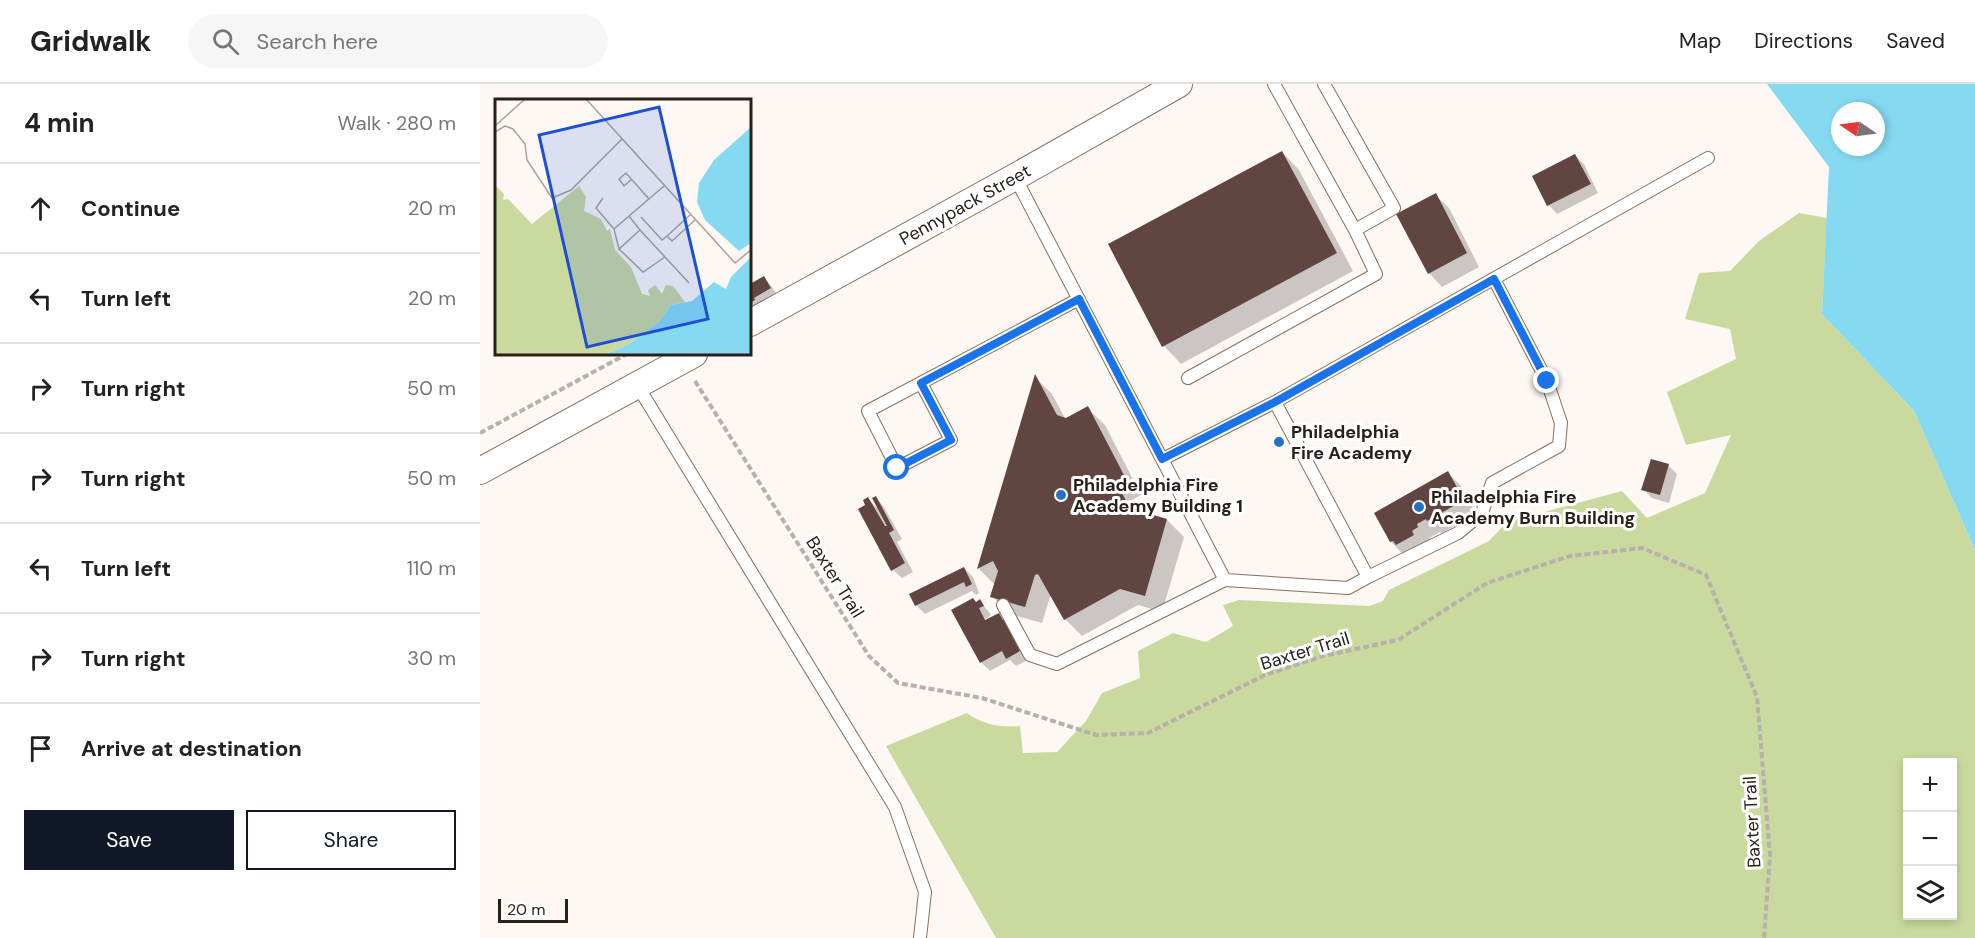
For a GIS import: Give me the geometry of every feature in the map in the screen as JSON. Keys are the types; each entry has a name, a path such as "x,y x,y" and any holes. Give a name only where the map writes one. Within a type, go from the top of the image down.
{"street":[{"name":"Pennypack Street","path":"752,322 1179,84"},
{"path":"480,471 637,385 694,367"}],"lane":[{"path":"1188,378 1376,274 1355,230 1274,84"},
{"path":"1324,84 1394,208 1355,230"},
{"path":"1162,459 1275,402 1708,158"},
{"path":"1015,177 1225,580"},
{"path":"1003,605 1030,655 1057,664 1225,580 1348,588 1458,533 1482,513 1492,483 1559,446 1561,423 1547,381 1494,279"},
{"path":"921,383 951,440 897,468 867,411 1079,299"},
{"path":"637,385 895,807 925,892 920,938"},
{"path":"1275,402 1368,577"}],"path":[{"path":"480,433 623,356"},
{"name":"Baxter Trail","path":"694,367 869,656 898,683 982,698 1096,735 1148,733 1265,675 1323,656 1398,640 1487,583 1570,556 1642,548 1706,574 1757,697 1770,855 1764,938"}],"green space":[{"path":"1799,213 1827,218 1822,314 1914,411 1975,550 1975,938 996,938 886,746 967,713 992,724 1020,726 1023,753 1057,752 1086,721 1102,693 1140,678 1138,651 1173,633 1206,642 1233,626 1223,605 1239,600 1369,606 1383,601 1389,590 1489,541 1507,522 1622,491 1647,518 1705,493 1731,435 1686,445 1667,392 1736,359 1730,329 1685,319 1699,273 1730,271 1759,241"}],"water":[{"path":"1767,84 1975,84 1975,550 1914,411 1822,314 1829,167"}],"building":[{"path":"1282,151 1337,253 1162,347 1108,244"},
{"path":"1575,154 1591,184 1547,206 1532,176"},
{"path":"1436,193 1467,253 1428,274 1396,214"},
{"path":"764,276 771,288 754,298 755,300 752,302 752,283"},
{"name":"Philadelphia Fire Academy Building 1","path":"1035,374 1057,415 1066,418 1088,406 1125,477 1116,482 1130,508 1167,519 1145,596 1120,589 1064,620 1038,574 1035,575 1025,607 990,597 998,571 993,561 977,569"},
{"path":"1651,459 1669,464 1660,495 1641,490"},
{"name":"Philadelphia Fire Academy Burn Building","path":"1448,471 1464,500 1427,521 1426,519 1417,524 1418,527 1412,531 1414,535 1396,545 1393,541 1390,542 1374,513"},
{"path":"876,496 894,530 889,533 905,563 891,571 858,509 865,505 863,500 868,497 887,526 872,498"},
{"path":"964,567 972,584 966,587 964,582 915,606 909,594"},
{"path":"973,598 976,602 980,599 984,606 979,608 985,620 999,613 1003,620 1006,618 1018,640 1015,641 1020,651 1006,659 1002,651 980,663 951,610"}],"place":[{"name":"Philadelphia Fire Academy","path":"1279,442"},
{"name":"Philadelphia Fire Academy Building 1","path":"1061,495"},
{"name":"Philadelphia Fire Academy Burn Building","path":"1419,507"}],"route":[{"path":"897,468 951,440 921,383 1079,299 1162,459 1275,402 1494,279 1547,381"}]}
